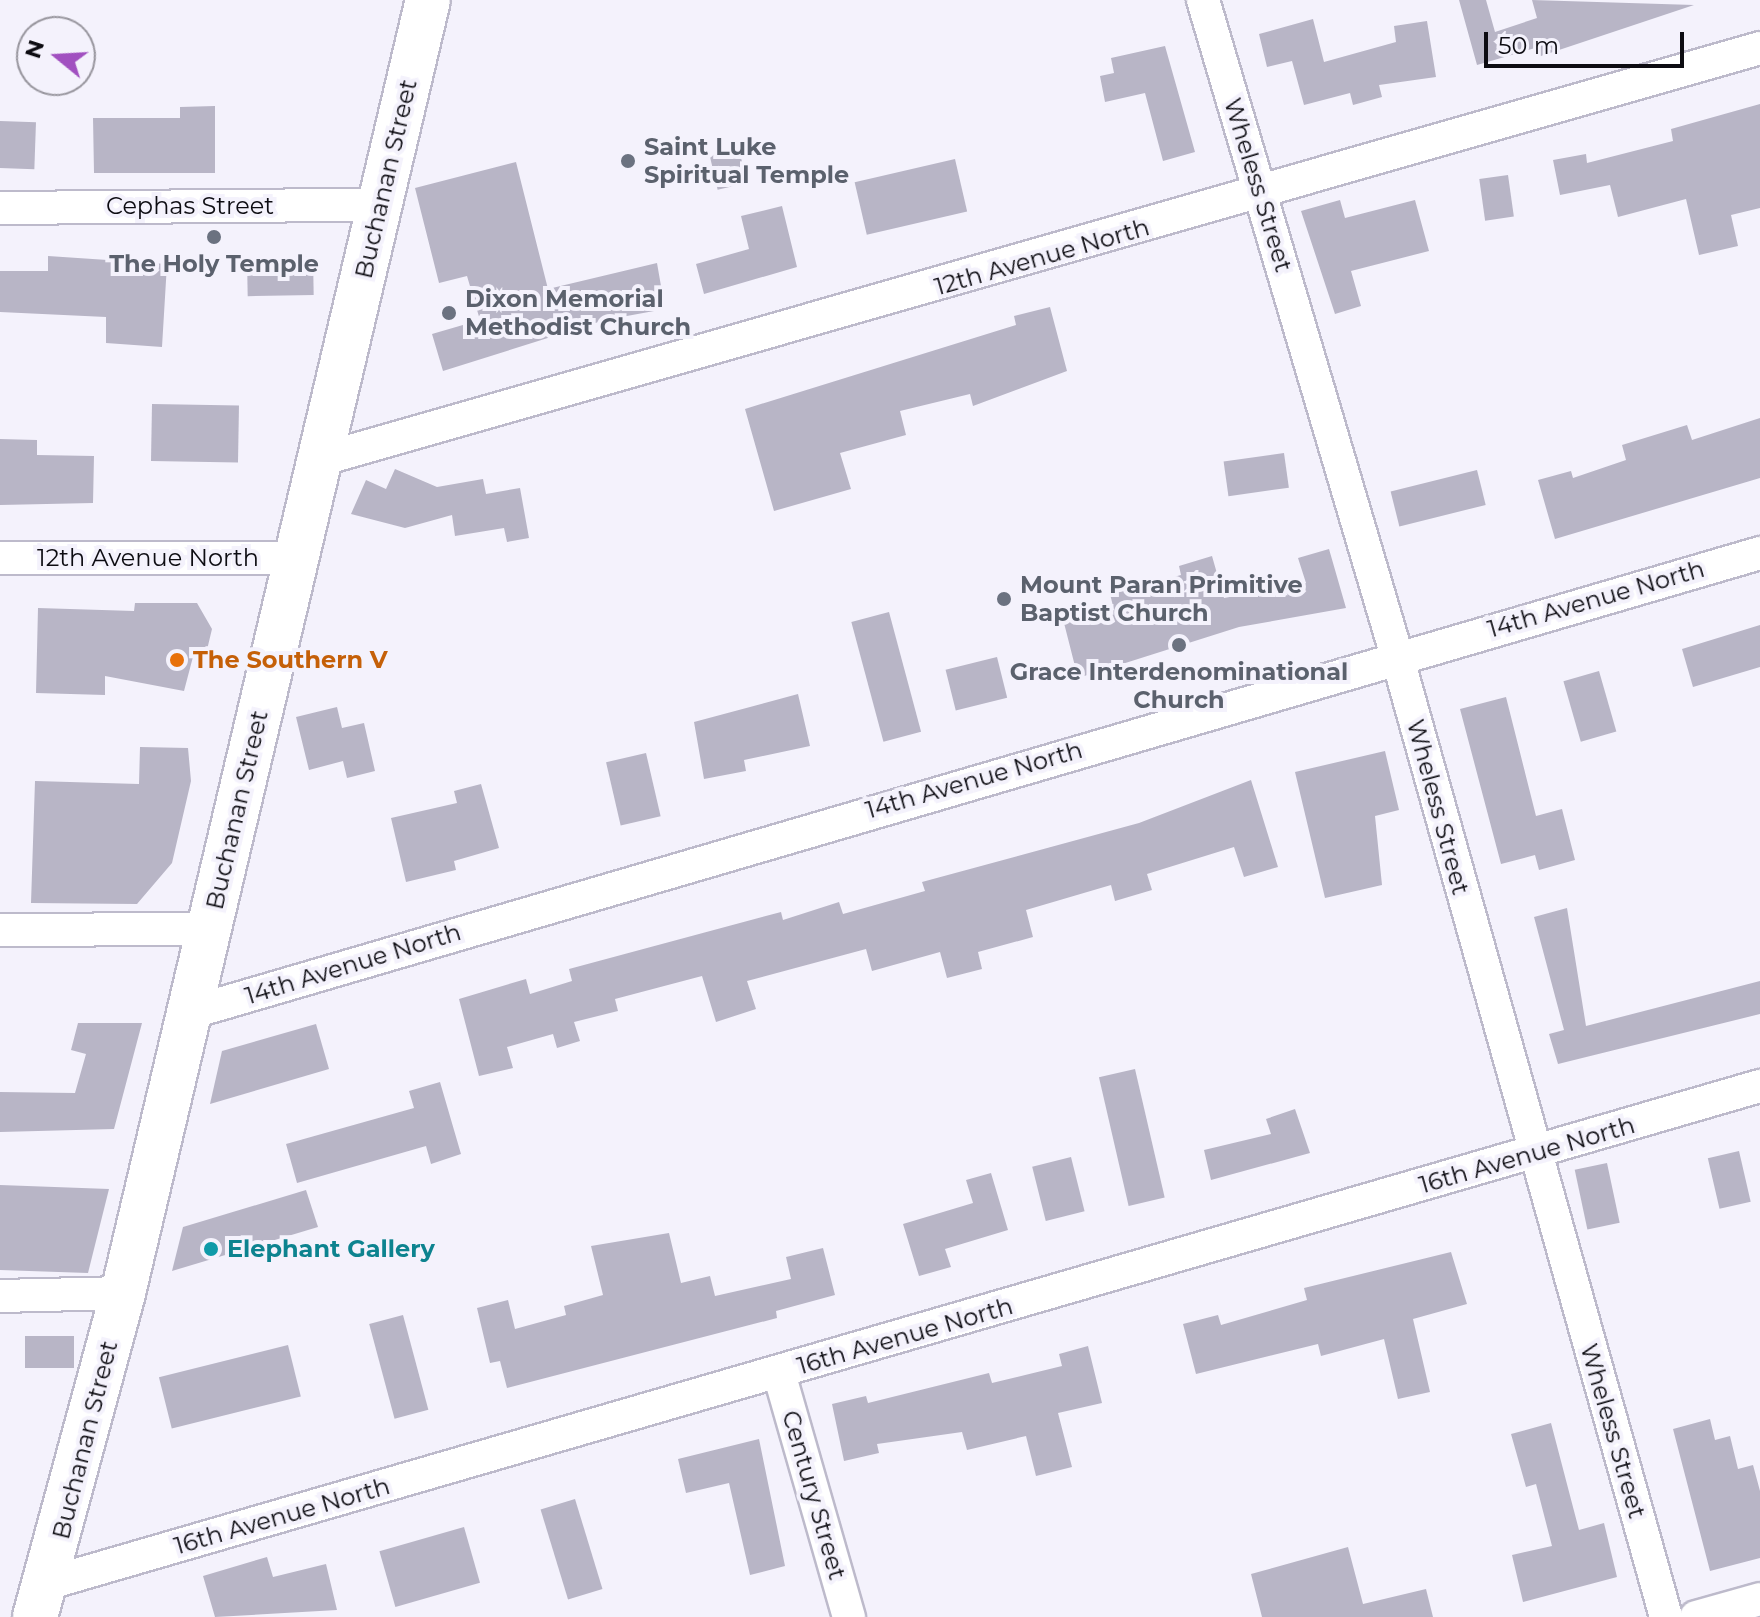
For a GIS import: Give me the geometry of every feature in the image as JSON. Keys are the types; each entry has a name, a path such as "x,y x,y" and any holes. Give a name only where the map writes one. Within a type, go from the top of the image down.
{"street":[{"name":"Buchanan Street","path":"42,1600 123,1293 323,459 428,0"},
{"name":"Wheless Street","path":"1203,0 1397,656 1666,1617"},
{"name":"12th Avenue North","path":"323,459 1261,196 1760,48"},
{"name":"Cephas Street","path":"0,208 380,205"},
{"name":"14th Avenue North","path":"189,1013 1397,656 1760,553"},
{"name":"12th Avenue North","path":"0,558 297,558"},
{"path":"0,930 209,929"},
{"name":"16th Avenue North","path":"42,1600 779,1373 1760,1086"},
{"path":"0,1296 123,1293"},
{"name":"Century Street","path":"779,1373 849,1617"},
{"path":"1696,1617 1760,1599"}],"building":[{"path":"1459,0 1486,0 1495,32 1537,18 1532,0 1694,5 1538,57 1535,48 1477,65"},
{"path":"1313,19 1324,62 1396,42 1394,26 1427,21 1436,77 1379,85 1382,97 1353,105 1350,93 1304,105 1292,61 1267,67 1259,34"},
{"path":"1165,46 1195,152 1163,161 1145,93 1105,102 1100,76 1114,73 1111,58"},
{"path":"1760,104 1760,208 1731,215 1738,246 1699,255 1686,199 1618,217 1610,185 1560,195 1553,160 1586,154 1587,163 1673,141 1671,129"},
{"path":"215,106 215,173 94,173 93,118 180,118 180,107"},
{"path":"0,121 36,122 34,169 0,168"},
{"path":"739,149 747,183 718,190 710,156"},
{"path":"955,159 967,212 867,235 855,182"},
{"path":"516,162 548,289 657,263 665,309 605,320 443,371 432,334 480,320 467,276 439,283 415,188"},
{"path":"1508,175 1514,217 1485,221 1479,179"},
{"path":"1340,200 1345,218 1415,200 1429,251 1351,271 1361,306 1335,314 1301,211"},
{"path":"782,206 797,267 704,294 696,264 749,249 741,216"},
{"path":"48,256 167,264 162,347 106,343 106,317 0,312 0,271 48,271"},
{"path":"313,256 314,295 248,296 247,257"},
{"path":"1050,307 1067,371 973,406 970,394 900,411 906,435 840,453 851,489 774,511 745,409 1016,325 1014,316"},
{"path":"152,404 239,406 238,463 151,461"},
{"path":"1760,418 1760,478 1555,539 1538,480 1571,471 1573,478 1626,460 1622,445 1687,425 1692,440"},
{"path":"0,439 37,440 37,455 94,456 93,503 0,505"},
{"path":"1284,453 1289,488 1228,496 1224,461"},
{"path":"395,469 437,487 483,479 486,494 520,488 529,538 507,542 504,528 455,536 452,515 405,528 351,514 366,480 386,489"},
{"path":"1477,470 1486,505 1399,526 1391,492"},
{"path":"1329,549 1346,608 1239,627 1078,678 1064,623 1114,610 1110,594 1181,575 1179,566 1212,556 1224,598 1306,583 1298,558"},
{"path":"135,603 197,603 212,629 206,654 194,653 184,691 105,676 105,695 36,693 38,608 134,611"},
{"path":"889,612 921,732 883,742 851,622"},
{"path":"1760,625 1760,667 1693,687 1682,649"},
{"path":"997,657 1007,698 956,711 946,670"},
{"path":"1599,671 1616,732 1581,742 1563,681"},
{"path":"798,694 810,746 744,760 746,771 704,779 694,722"},
{"path":"1506,697 1536,816 1562,809 1575,860 1539,870 1535,855 1501,864 1460,709"},
{"path":"337,707 342,728 364,723 375,771 347,778 343,761 309,770 296,717"},
{"path":"140,747 188,748 191,781 172,863 137,904 31,903 35,781 139,784"},
{"path":"1385,751 1399,810 1375,816 1382,885 1325,898 1295,772"},
{"path":"646,753 661,816 621,826 606,762"},
{"path":"1251,780 1278,867 1244,877 1234,847 1147,874 1152,890 1115,901 1111,885 1026,910 1033,937 978,952 982,969 947,978 940,952 872,971 866,949 747,981 756,1009 716,1022 702,976 615,999 618,1011 574,1022 580,1041 557,1048 553,1034 507,1047 513,1068 479,1076 459,999 526,979 530,994 572,981 569,969 781,912 783,920 839,902 843,914 925,891 922,882 1139,823"},
{"path":"481,784 499,848 454,861 456,870 406,882 391,818 457,803 454,791"},
{"path":"1567,908 1586,1026 1760,981 1760,1014 1558,1064 1549,1034 1564,1030 1534,917"},
{"path":"78,1023 142,1023 114,1129 0,1132 0,1092 75,1093 86,1054 71,1050"},
{"path":"316,1024 329,1069 210,1104 222,1051"},
{"path":"1135,1069 1165,1198 1129,1206 1099,1077"},
{"path":"440,1082 461,1154 431,1164 426,1146 297,1183 286,1144 414,1108 409,1091"},
{"path":"1295,1109 1310,1153 1211,1180 1204,1150 1271,1134 1266,1119"},
{"path":"1739,1151 1751,1202 1720,1209 1708,1158"},
{"path":"1071,1157 1085,1211 1046,1221 1032,1167"},
{"path":"1607,1163 1620,1223 1587,1230 1575,1170"},
{"path":"991,1173 1008,1230 945,1249 951,1267 919,1276 903,1224 973,1203 966,1180"},
{"path":"0,1185 109,1189 88,1273 0,1270"},
{"name":"Elephant Gallery","path":"306,1190 318,1227 172,1271 183,1227"},
{"path":"669,1233 681,1283 710,1276 715,1296 791,1279 786,1257 823,1248 835,1295 776,1311 777,1318 507,1388 500,1361 490,1363 477,1308 508,1300 515,1329 566,1315 564,1306 603,1295 591,1246"},
{"path":"1451,1252 1467,1304 1413,1319 1430,1392 1398,1399 1384,1339 1321,1356 1318,1344 1196,1374 1183,1324 1218,1315 1221,1325 1307,1300 1304,1288"},
{"path":"403,1315 428,1410 395,1419 369,1324"},
{"path":"25,1336 74,1336 74,1368 25,1368"},
{"path":"288,1345 301,1396 172,1429 159,1377"},
{"path":"1088,1346 1102,1403 1058,1413 1072,1467 1036,1476 1026,1436 967,1450 962,1432 877,1444 879,1453 844,1461 832,1404 866,1396 868,1403 989,1373 992,1383 1062,1366 1059,1354"},
{"path":"1710,1419 1715,1440 1730,1436 1738,1469 1753,1465 1760,1491 1760,1558 1710,1571 1673,1429"},
{"path":"1551,1423 1579,1530 1604,1523 1617,1577 1523,1602 1512,1555 1552,1546 1536,1484 1526,1487 1511,1434"},
{"path":"759,1439 785,1566 750,1575 729,1483 686,1493 678,1459"},
{"path":"575,1499 602,1589 568,1599 541,1510"},
{"path":"464,1527 480,1583 395,1607 379,1551"},
{"path":"1348,1547 1363,1604 1426,1589 1433,1617 1262,1617 1251,1574"},
{"path":"267,1557 273,1577 326,1564 337,1610 215,1617 203,1576"}],"place":[{"name":"Saint Luke Spiritual Temple","path":"628,161"},
{"name":"The Holy Temple","path":"214,237"},
{"name":"Dixon Memorial Methodist Church","path":"449,313"},
{"name":"Mount Paran Primitive Baptist Church","path":"1004,599"},
{"name":"Grace Interdenominational Church","path":"1179,645"},
{"name":"The Southern V","path":"177,660"},
{"name":"Elephant Gallery","path":"211,1249"}]}
